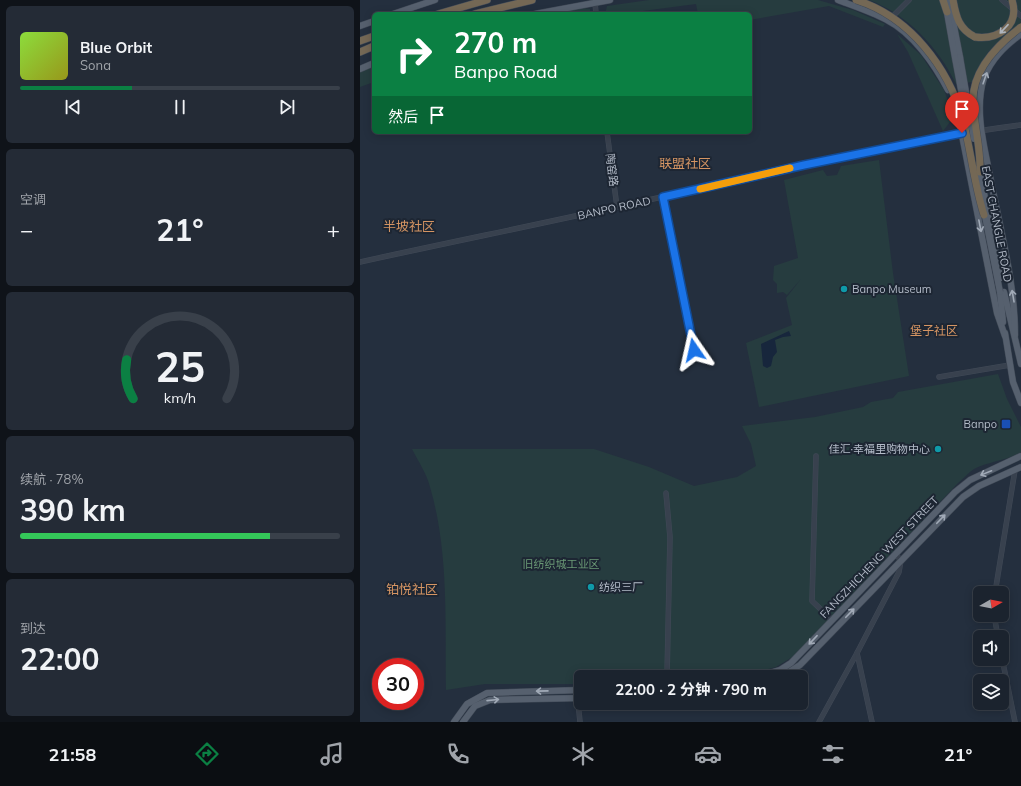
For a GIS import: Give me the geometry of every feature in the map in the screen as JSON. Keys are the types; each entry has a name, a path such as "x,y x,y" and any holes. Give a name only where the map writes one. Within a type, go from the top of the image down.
{"highway":[{"path":"445,12 488,0"},
{"path":"483,12 532,0"},
{"path":"856,0 884,12 913,34 942,69 955,97 963,120 977,192 984,215"},
{"path":"944,0 947,12"},
{"path":"952,0 958,23 966,33 987,39 997,36 1009,25 1014,10 1012,0"},
{"path":"980,172 981,154 973,100 974,87 980,70 993,52 1005,39 1021,27"},
{"path":"360,41 372,37"},
{"path":"360,52 372,47"}],"main road":[{"path":"399,12 436,0"},
{"path":"544,12 610,0"},
{"path":"838,0 888,21 909,38 927,56 937,70 954,102 962,133 998,313 1005,336"},
{"name":"EAST CHANGLE ROAD","path":"949,0 1002,292 1005,336 1013,382 1021,403"},
{"name":"EAST CHANGLE ROAD","path":"947,12 984,215 1021,364"},
{"path":"360,26 372,22"},
{"path":"1015,335 1015,307 982,130 980,99 984,77 996,56 1021,34"},
{"path":"360,69 372,64"},
{"name":"FANGZHICHENG WEST STREET","path":"780,670 791,663 963,486 1021,456"},
{"name":"FANGZHICHENG WEST STREET","path":"792,670 800,665 963,497 979,486 1021,467"},
{"path":"454,722 467,704 487,693 574,690"},
{"path":"463,722 475,706 490,700 574,698"}],"street":[{"path":"888,21 909,0"},
{"path":"1002,0 1021,16"},
{"path":"595,2 596,12"},
{"name":"BANPO ROAD","path":"360,262 804,165 962,133 1021,125"},
{"name":"陶窑路","path":"607,134 617,207"},
{"path":"663,197 694,350"},
{"path":"939,377 1010,365"},
{"path":"816,456 812,601 832,620"},
{"path":"996,586 1015,470"},
{"path":"666,493 670,537 668,670"},
{"path":"819,722 899,572 901,560 896,555"},
{"path":"857,653 872,722"},
{"path":"1004,666 1015,722"},
{"path":"579,710 580,722"}],"green space":[{"path":"649,0 818,0 853,10 885,24 883,27 829,6 752,20 752,12 698,12 696,4 635,12 606,12 607,6"},
{"path":"869,0 1021,0 1021,24 988,52 973,82 956,84 941,58 931,45 909,23 883,6"},
{"path":"584,8 590,9 590,12 563,12"},
{"path":"897,34 921,55 944,90 952,112 950,122 943,131 908,52"},
{"path":"372,67 372,83 360,87 360,72"},
{"name":"Banpo Museum","path":"879,160 893,273 909,376 759,407 746,343 792,325 786,298 801,279 787,295 783,292 777,293 777,284 773,280 774,266 798,258 784,180 823,170 827,176 837,175 841,166"},
{"name":"旧纺织城工业区","path":"998,374 1007,399 1021,427 1021,452 980,466 970,472 794,656 776,667 765,670 574,670 574,684 485,684 446,690 445,588 440,536 429,482 412,449 594,449 649,467 694,486 737,477 756,466 751,444 742,426 815,417 863,407 871,402 893,398 898,392"}],"water":[{"path":"789,331 791,336 775,340 777,352 773,357 771,366 767,368 763,366 761,344"}],"slow traffic":[{"path":"700,189 790,168"}],"place":[{"name":"Banpo Museum","path":"844,289"},
{"name":"Banpo","path":"1006,424"},
{"name":"佳汇·幸福里购物中心","path":"938,449"},
{"name":"纺织三厂","path":"591,587"}],"district":[{"name":"联盟社区","path":"685,163"},
{"name":"半坡社区","path":"409,226"},
{"name":"堡子社区","path":"934,331"},
{"name":"铂悦社区","path":"412,589"}],"route":[{"path":"694,350 663,197 804,165 962,133"}]}
